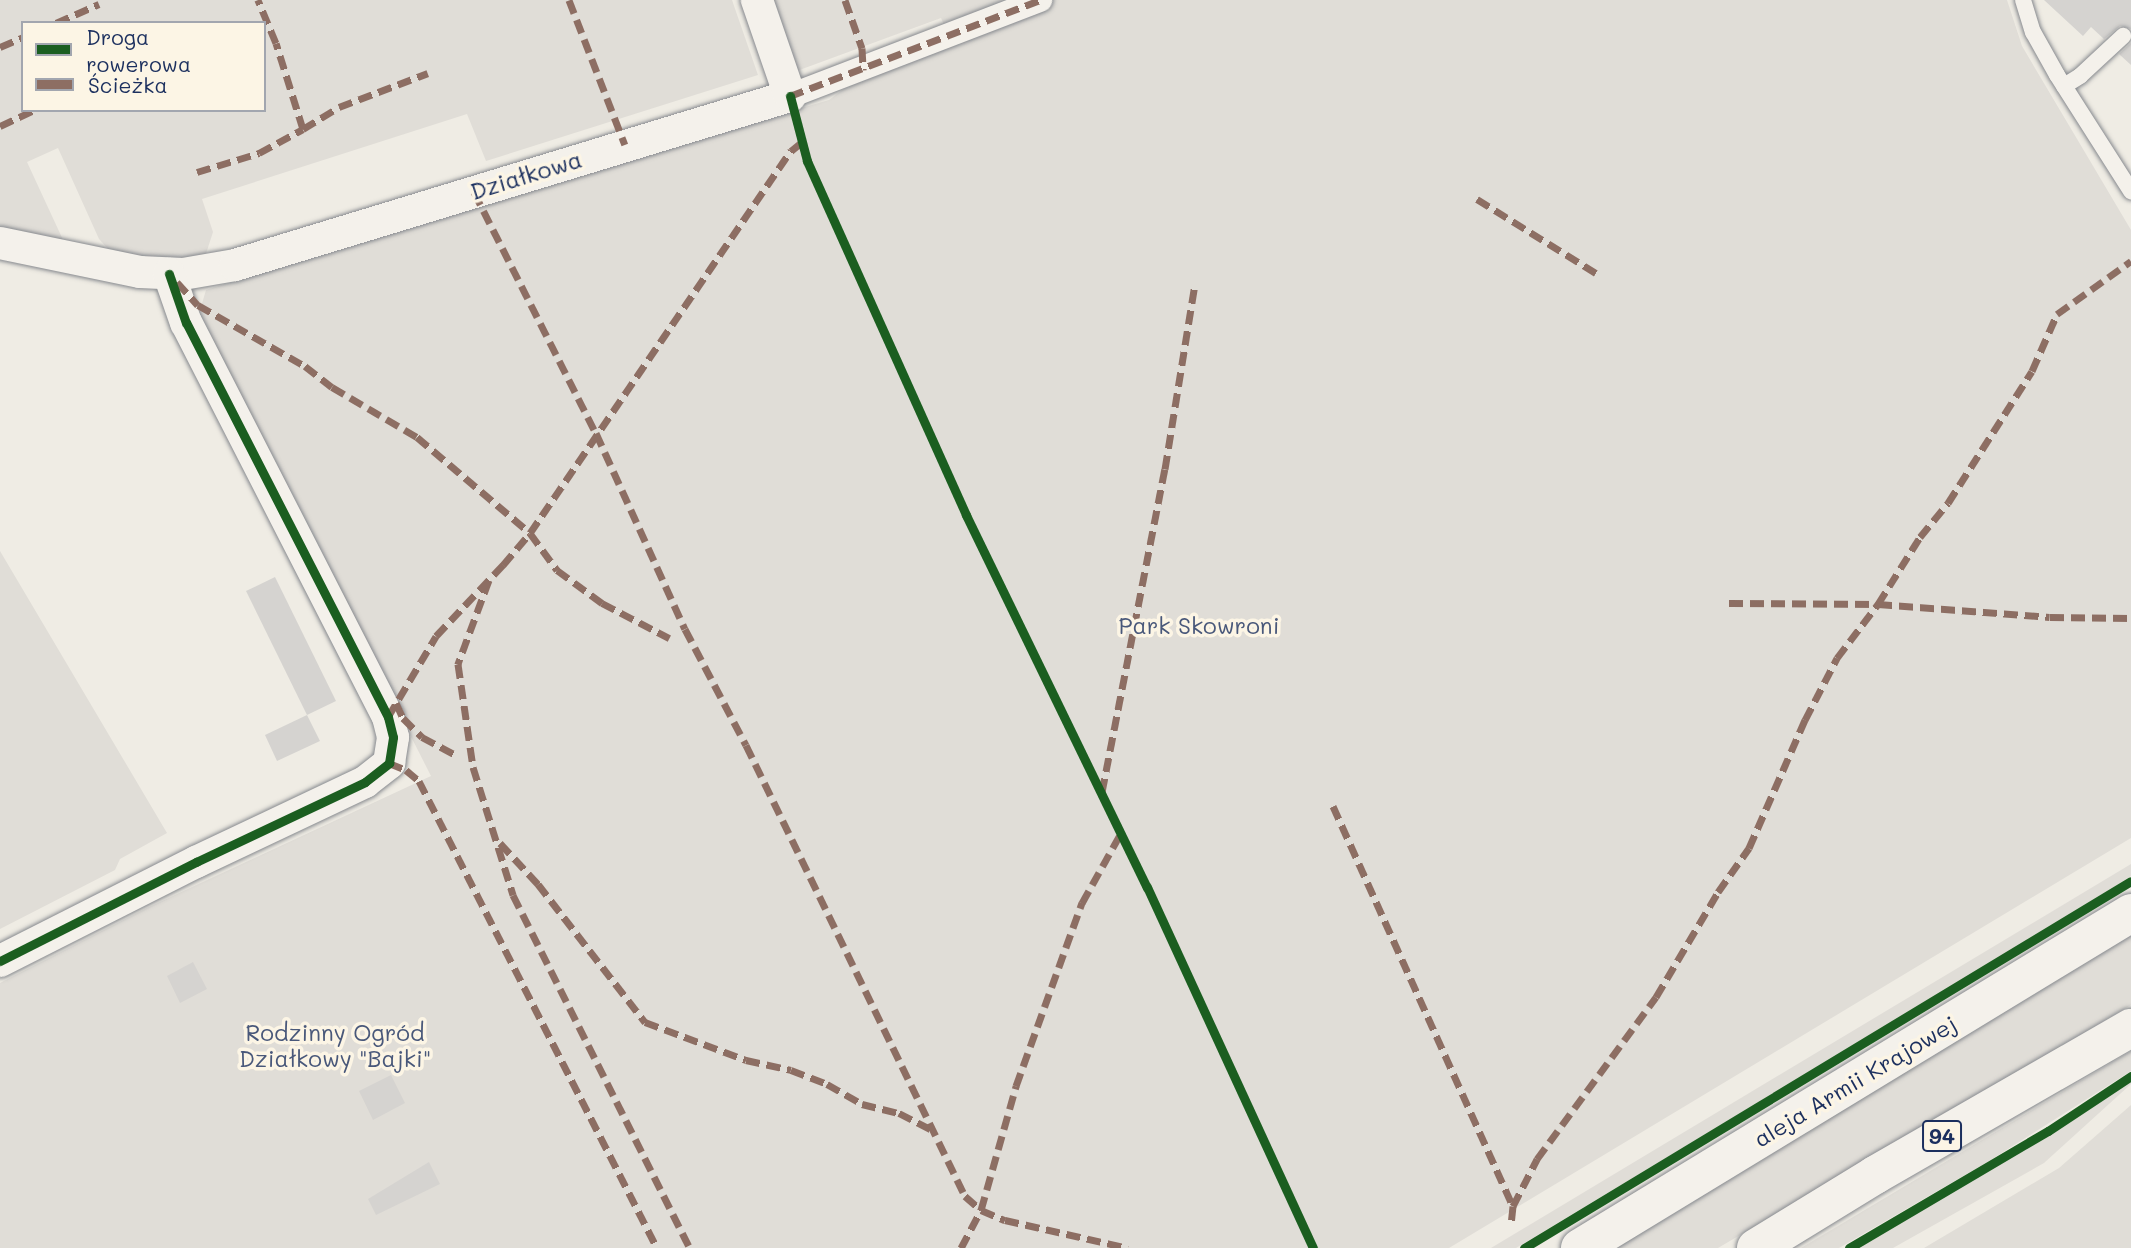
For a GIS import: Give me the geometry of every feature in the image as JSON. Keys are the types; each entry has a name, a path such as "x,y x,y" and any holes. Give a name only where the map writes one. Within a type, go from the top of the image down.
{"main road":[{"name":"aleja Armii Krajowej","path":"1580,1248 2131,913"},
{"name":"94","path":"1756,1248 1887,1168 2131,1028"}],"street":[{"path":"757,0 790,96"},
{"name":"Działkowa","path":"0,243 140,272 169,274 261,259 790,96 1040,0"},
{"path":"0,961 196,862 365,782 389,763 393,737 388,717 186,323 169,274"}],"lane":[{"path":"2023,0 2033,32 2131,191"},
{"path":"2064,86 2080,76 2123,36"}],"green space":[{"path":"0,0 732,0 758,75 486,161 467,114 202,199 213,232 204,260 127,258 110,251 99,239 58,148 27,162 64,242 0,231"},
{"name":"Park Skowroni","path":"768,0 2007,0 2022,46 2131,230 2131,838 1449,1248 0,1248 0,983 147,908 431,776 198,317 206,290 473,204 829,100 845,88 953,45 941,18 794,72"},
{"path":"0,551 167,833 120,859 115,870 0,929"},
{"path":"2131,864 2131,876 2068,916 1516,1248 1491,1248"},
{"path":"2131,933 2131,1005 1718,1248 1610,1248"},
{"path":"2131,1051 2131,1071 1989,1161 1839,1248 1801,1248"},
{"path":"2131,1080 2131,1084 2044,1163 1893,1248 1857,1248 2050,1134"},
{"path":"2131,1105 2131,1248 1924,1248 2059,1168"}],"building":[{"path":"2044,0 2131,0 2131,29 2120,26 2104,39 2091,27 2083,36"},
{"path":"2131,43 2131,65 2119,54"},
{"path":"275,577 336,701 307,715 246,591"},
{"path":"307,715 320,741 277,761 265,735"},
{"path":"193,962 207,989 180,1003 167,976"},
{"path":"391,1075 405,1103 373,1120 359,1091"},
{"path":"429,1162 440,1184 376,1215 368,1199"}],"marked path":[{"path":"197,172 259,153 303,129 276,43 258,0"},
{"path":"569,0 625,145"},
{"path":"845,0 862,48 863,70"},
{"path":"792,101 790,96 1040,0"},
{"path":"61,21 99,4"},
{"path":"0,47 21,38"},
{"path":"303,129 339,107 428,73"},
{"path":"0,126 31,112"},
{"path":"388,717 436,636 530,533 791,151 801,143"},
{"path":"474,192 596,433 685,629 746,745 965,1196 981,1210 1005,1220 1128,1248"},
{"path":"1477,199 1596,273"},
{"path":"1513,1206 1537,1159 1656,997 1718,892 1749,848 1805,720 1837,658 1878,604 1920,537 1948,503 2032,371 2057,314 2131,261"},
{"path":"177,282 198,305 305,366 332,387 417,437 530,533 557,570 602,603 669,638"},
{"path":"1102,792 1165,469 1195,284"},
{"path":"489,580 458,664 473,767 513,895 690,1248"},
{"path":"1729,603 1878,604 2050,617 2131,618"},
{"path":"396,703 403,718 422,737 456,755"},
{"path":"389,763 406,770 419,781 657,1248"},
{"path":"1333,806 1513,1206 1511,1225"},
{"path":"961,1248 981,1210 1016,1086 1082,903 1121,833"},
{"path":"500,843 538,884 645,1022 746,1060 791,1070 827,1084 862,1104 899,1113 932,1130"}],"cycle path":[{"path":"790,96 807,161 966,515 1147,887 1313,1248"},
{"path":"0,961 196,862 365,782 389,763 393,737 388,717 186,323 169,274"},
{"path":"1524,1248 2131,881"},
{"path":"1849,1248 2048,1131 2131,1076"}],"park label":[{"name":"Rodzinny Ogród Działkowy \"Bajki\"","path":"335,1045"}]}
